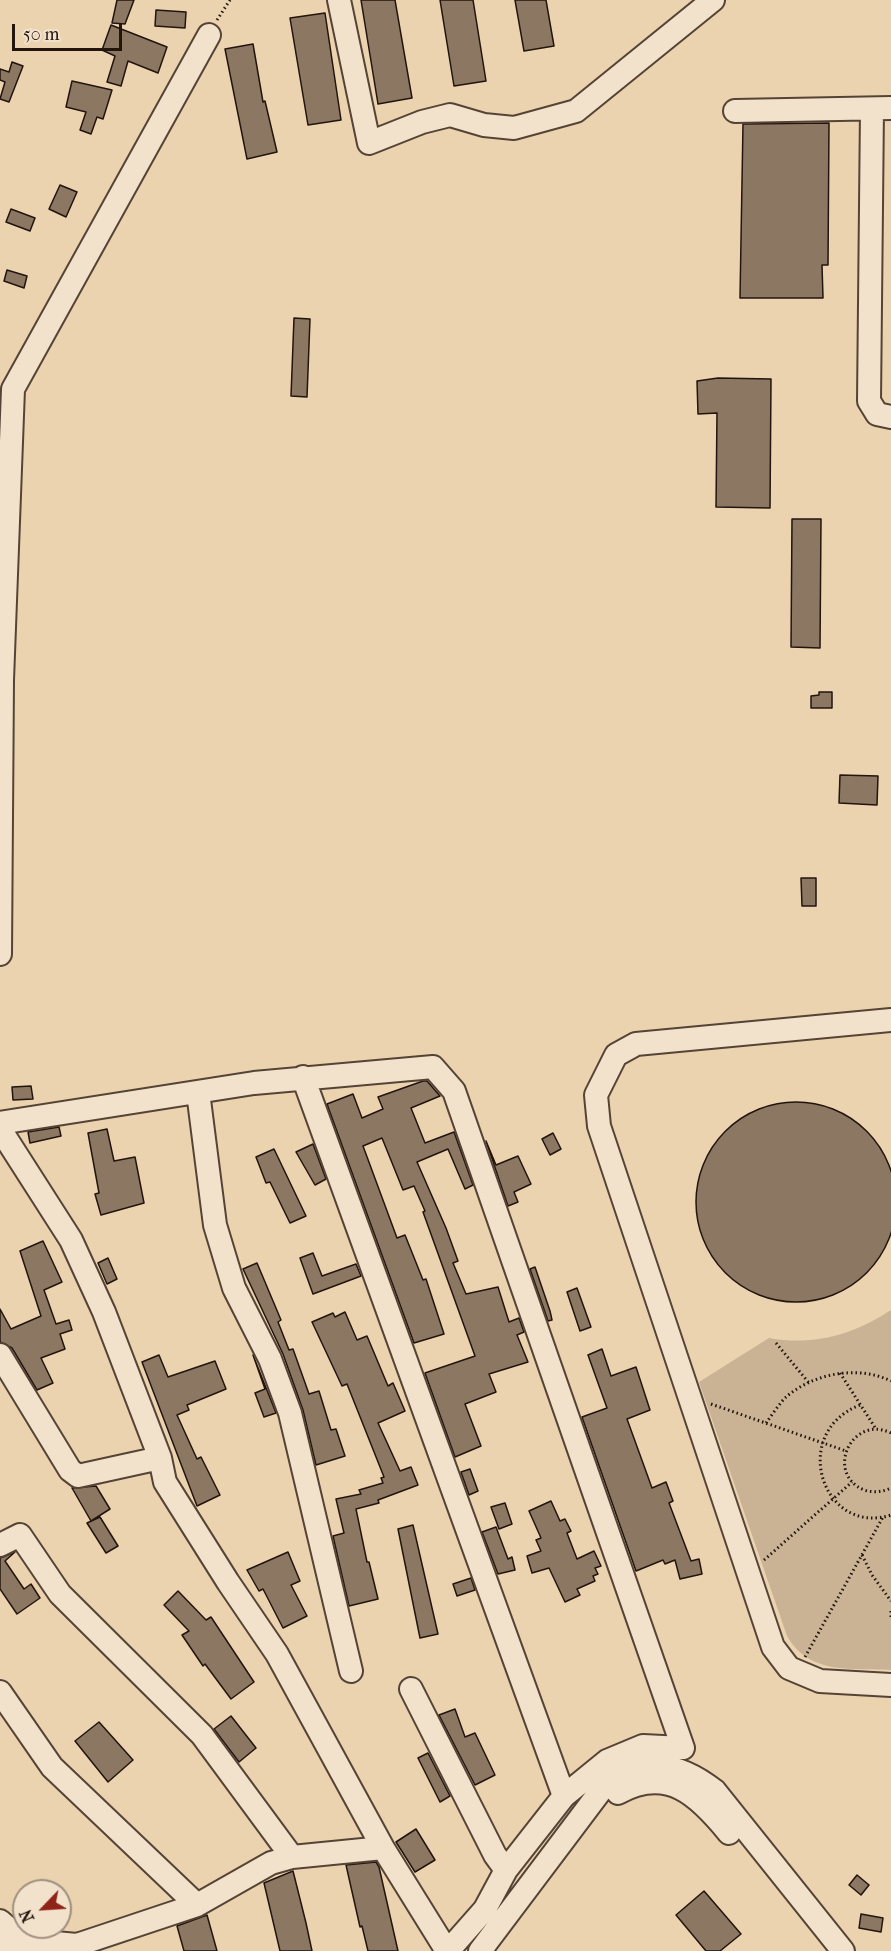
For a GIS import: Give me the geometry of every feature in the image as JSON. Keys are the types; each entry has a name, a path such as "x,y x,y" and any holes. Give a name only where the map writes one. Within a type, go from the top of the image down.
{"street":[{"path":"339,0 369,143 422,122 450,115 484,125 514,128 576,111 713,0"},
{"path":"0,954 1,679 7,388 209,35"},
{"path":"735,111 881,108 869,401 877,414 891,417"},
{"path":"891,1020 636,1044 616,1055 596,1095 599,1126 774,1647 789,1668 820,1681 891,1685"},
{"path":"0,1124 303,1077 433,1067 454,1091 683,1748 643,1746 607,1761 564,1796 506,1870 485,1909 447,1951 383,1848 277,1654 165,1482 160,1458 104,1312 71,1240 0,1129"},
{"path":"303,1077 564,1796"},
{"path":"198,1092 215,1225 234,1288 270,1359 290,1413 351,1671"},
{"path":"0,1355 69,1470 78,1476 160,1458"},
{"path":"0,1545 20,1535 60,1594 202,1735 292,1857"},
{"path":"411,1689 495,1855 506,1870"},
{"path":"0,1692 52,1767 197,1905"},
{"path":"480,1951 604,1785 636,1770 666,1766 698,1777 715,1791 842,1951"},
{"path":"497,1951 616,1795 640,1784 665,1783 689,1792 704,1803 811,1932 842,1951"},
{"path":"0,1921 11,1941 77,1948 197,1905 271,1863 292,1857 383,1848"}],"path":[{"path":"209,35 230,0"},
{"path":"776,1343 809,1383"},
{"path":"840,1373 876,1429"},
{"path":"766,1423 786,1397 809,1383 840,1373 880,1376 891,1381"},
{"path":"705,1402 846,1451"},
{"path":"861,1405 840,1415 827,1430 822,1442 819,1468 825,1486 834,1498 851,1512 867,1517 891,1515"},
{"path":"891,1433 876,1429 854,1437 846,1451 845,1467 852,1482 869,1491 891,1488"},
{"path":"759,1564 852,1482"},
{"path":"803,1662 883,1517"},
{"path":"862,1555 872,1575 891,1601"},
{"path":"891,1611 891,1618"}],"shaded area":[{"path":"891,1310 891,1670 847,1669 819,1663 807,1657 796,1649 787,1636 699,1382 769,1338 802,1341 833,1336 862,1326"}],"building":[{"path":"117,0 134,0 125,24 112,23"},
{"path":"361,0 395,0 412,98 378,104"},
{"path":"440,0 473,0 486,81 454,86"},
{"path":"515,0 546,0 554,46 524,51"},
{"path":"156,10 186,12 185,28 155,26"},
{"path":"325,13 341,120 308,125 290,18"},
{"path":"111,25 167,47 158,73 128,61 121,86 107,82 115,56 102,50"},
{"path":"253,44 263,102 265,101 277,152 247,159 225,49"},
{"path":"12,62 23,66 9,102 0,99 5,82 0,80 0,69 9,72"},
{"path":"72,81 112,90 103,119 97,117 91,134 80,130 86,112 66,107"},
{"path":"829,123 828,265 822,265 823,298 740,298 743,124"},
{"path":"60,185 77,192 66,217 49,209"},
{"path":"11,209 35,218 30,231 6,222"},
{"path":"7,270 27,276 24,288 4,281"},
{"path":"294,318 310,319 307,397 291,396"},
{"path":"718,378 771,379 770,508 716,507 717,413 698,414 697,381"},
{"path":"792,519 821,519 820,648 791,647"},
{"path":"819,692 832,692 832,708 811,708 811,696 819,695"},
{"path":"840,775 878,776 877,805 839,803"},
{"path":"801,878 816,878 816,906 802,906"},
{"path":"427,1081 440,1096 411,1108 425,1143 454,1132 473,1185 465,1189 448,1149 417,1162 458,1261 453,1263 466,1294 498,1287 509,1322 519,1318 524,1332 517,1335 528,1362 489,1374 496,1392 465,1404 481,1446 455,1457 425,1373 475,1356 423,1212 425,1211 414,1186 403,1190 382,1138 363,1146 397,1238 405,1235 423,1280 426,1279 444,1334 414,1343 327,1104 353,1094 362,1118 383,1109 378,1097"},
{"path":"31,1086 33,1099 13,1100 12,1087"},
{"path":"806,1102 816,1103 843,1113 860,1124 874,1138 889,1164 895,1182 895,1222 885,1249 874,1266 860,1280 843,1291 816,1301 786,1302 776,1301 749,1291 732,1280 718,1266 707,1249 697,1222 696,1192 697,1182 707,1155 718,1138 732,1124 749,1113 776,1103"},
{"path":"59,1127 61,1136 30,1143 28,1132"},
{"path":"107,1129 114,1161 135,1157 144,1203 101,1215 95,1194 99,1193 88,1133"},
{"path":"553,1133 561,1149 550,1155 542,1139"},
{"path":"486,1141 496,1165 518,1156 531,1184 514,1192 518,1202 508,1206"},
{"path":"313,1144 326,1179 315,1185 296,1152"},
{"path":"274,1149 306,1216 290,1223 270,1182 266,1183 256,1157"},
{"path":"43,1241 62,1282 44,1290 56,1324 69,1320 72,1330 60,1334 65,1349 41,1358 53,1383 37,1390 12,1348 0,1342 0,1309 11,1329 41,1316 20,1251"},
{"path":"313,1253 322,1276 356,1264 361,1276 313,1294 300,1258"},
{"path":"108,1258 117,1279 107,1284 98,1263"},
{"path":"257,1263 281,1320 278,1322 289,1350 293,1349 309,1394 319,1391 331,1430 336,1429 345,1456 316,1465 303,1410 283,1354 243,1269"},
{"path":"535,1267 552,1320 548,1321 530,1269"},
{"path":"577,1288 591,1327 580,1331 567,1292"},
{"path":"345,1312 357,1340 367,1336 388,1386 393,1383 405,1411 378,1423 400,1471 411,1467 418,1485 378,1500 379,1503 356,1509 367,1562 369,1562 378,1599 349,1606 333,1536 344,1533 336,1499 361,1494 359,1490 383,1483 381,1478 384,1477 347,1384 342,1386 312,1322 333,1313 335,1317"},
{"path":"602,1349 611,1376 636,1367 650,1410 627,1419 652,1488 666,1482 673,1501 669,1503 691,1561 699,1559 702,1574 680,1579 675,1560 665,1564 663,1560 636,1571 582,1417 607,1408 588,1355"},
{"path":"159,1355 168,1377 215,1361 226,1389 187,1405 189,1410 177,1415 197,1459 201,1457 220,1495 197,1506 142,1362"},
{"path":"253,1355 276,1413 264,1417 255,1393 265,1389"},
{"path":"470,1469 478,1491 469,1495 461,1472"},
{"path":"96,1486 110,1509 91,1521 72,1488"},
{"path":"551,1501 560,1521 565,1519 571,1531 567,1533 577,1559 594,1551 601,1566 595,1568 598,1574 593,1576 595,1581 577,1589 580,1595 565,1602 549,1568 532,1573 527,1556 541,1551 536,1540 541,1538 529,1511"},
{"path":"505,1503 512,1524 499,1529 491,1507"},
{"path":"100,1517 118,1546 106,1553 87,1523"},
{"path":"413,1525 438,1634 420,1638 398,1529"},
{"path":"496,1527 508,1559 512,1557 515,1570 498,1574 482,1532"},
{"path":"15,1552 5,1561 24,1589 31,1584 40,1598 17,1614 0,1589 0,1558"},
{"path":"288,1552 300,1581 291,1585 307,1616 283,1628 263,1589 259,1591 247,1570"},
{"path":"471,1578 475,1590 457,1596 453,1584"},
{"path":"178,1591 206,1620 211,1617 254,1682 231,1699 205,1664 203,1666 182,1635 189,1631 164,1605"},
{"path":"455,1709 465,1737 475,1733 495,1775 475,1785 439,1715"},
{"path":"231,1716 256,1748 239,1762 214,1729"},
{"path":"99,1722 133,1760 108,1782 75,1741"},
{"path":"428,1753 450,1796 440,1802 418,1758"},
{"path":"416,1829 435,1860 415,1872 396,1842"},
{"path":"376,1862 398,1951 368,1951 362,1926 360,1927 346,1865"},
{"path":"293,1871 312,1951 280,1951 264,1883"},
{"path":"857,1875 869,1885 861,1895 849,1885"},
{"path":"704,1891 741,1934 720,1951 706,1951 676,1915"},
{"path":"861,1914 883,1918 881,1932 859,1928"},
{"path":"207,1915 217,1951 184,1951 177,1926"}]}
